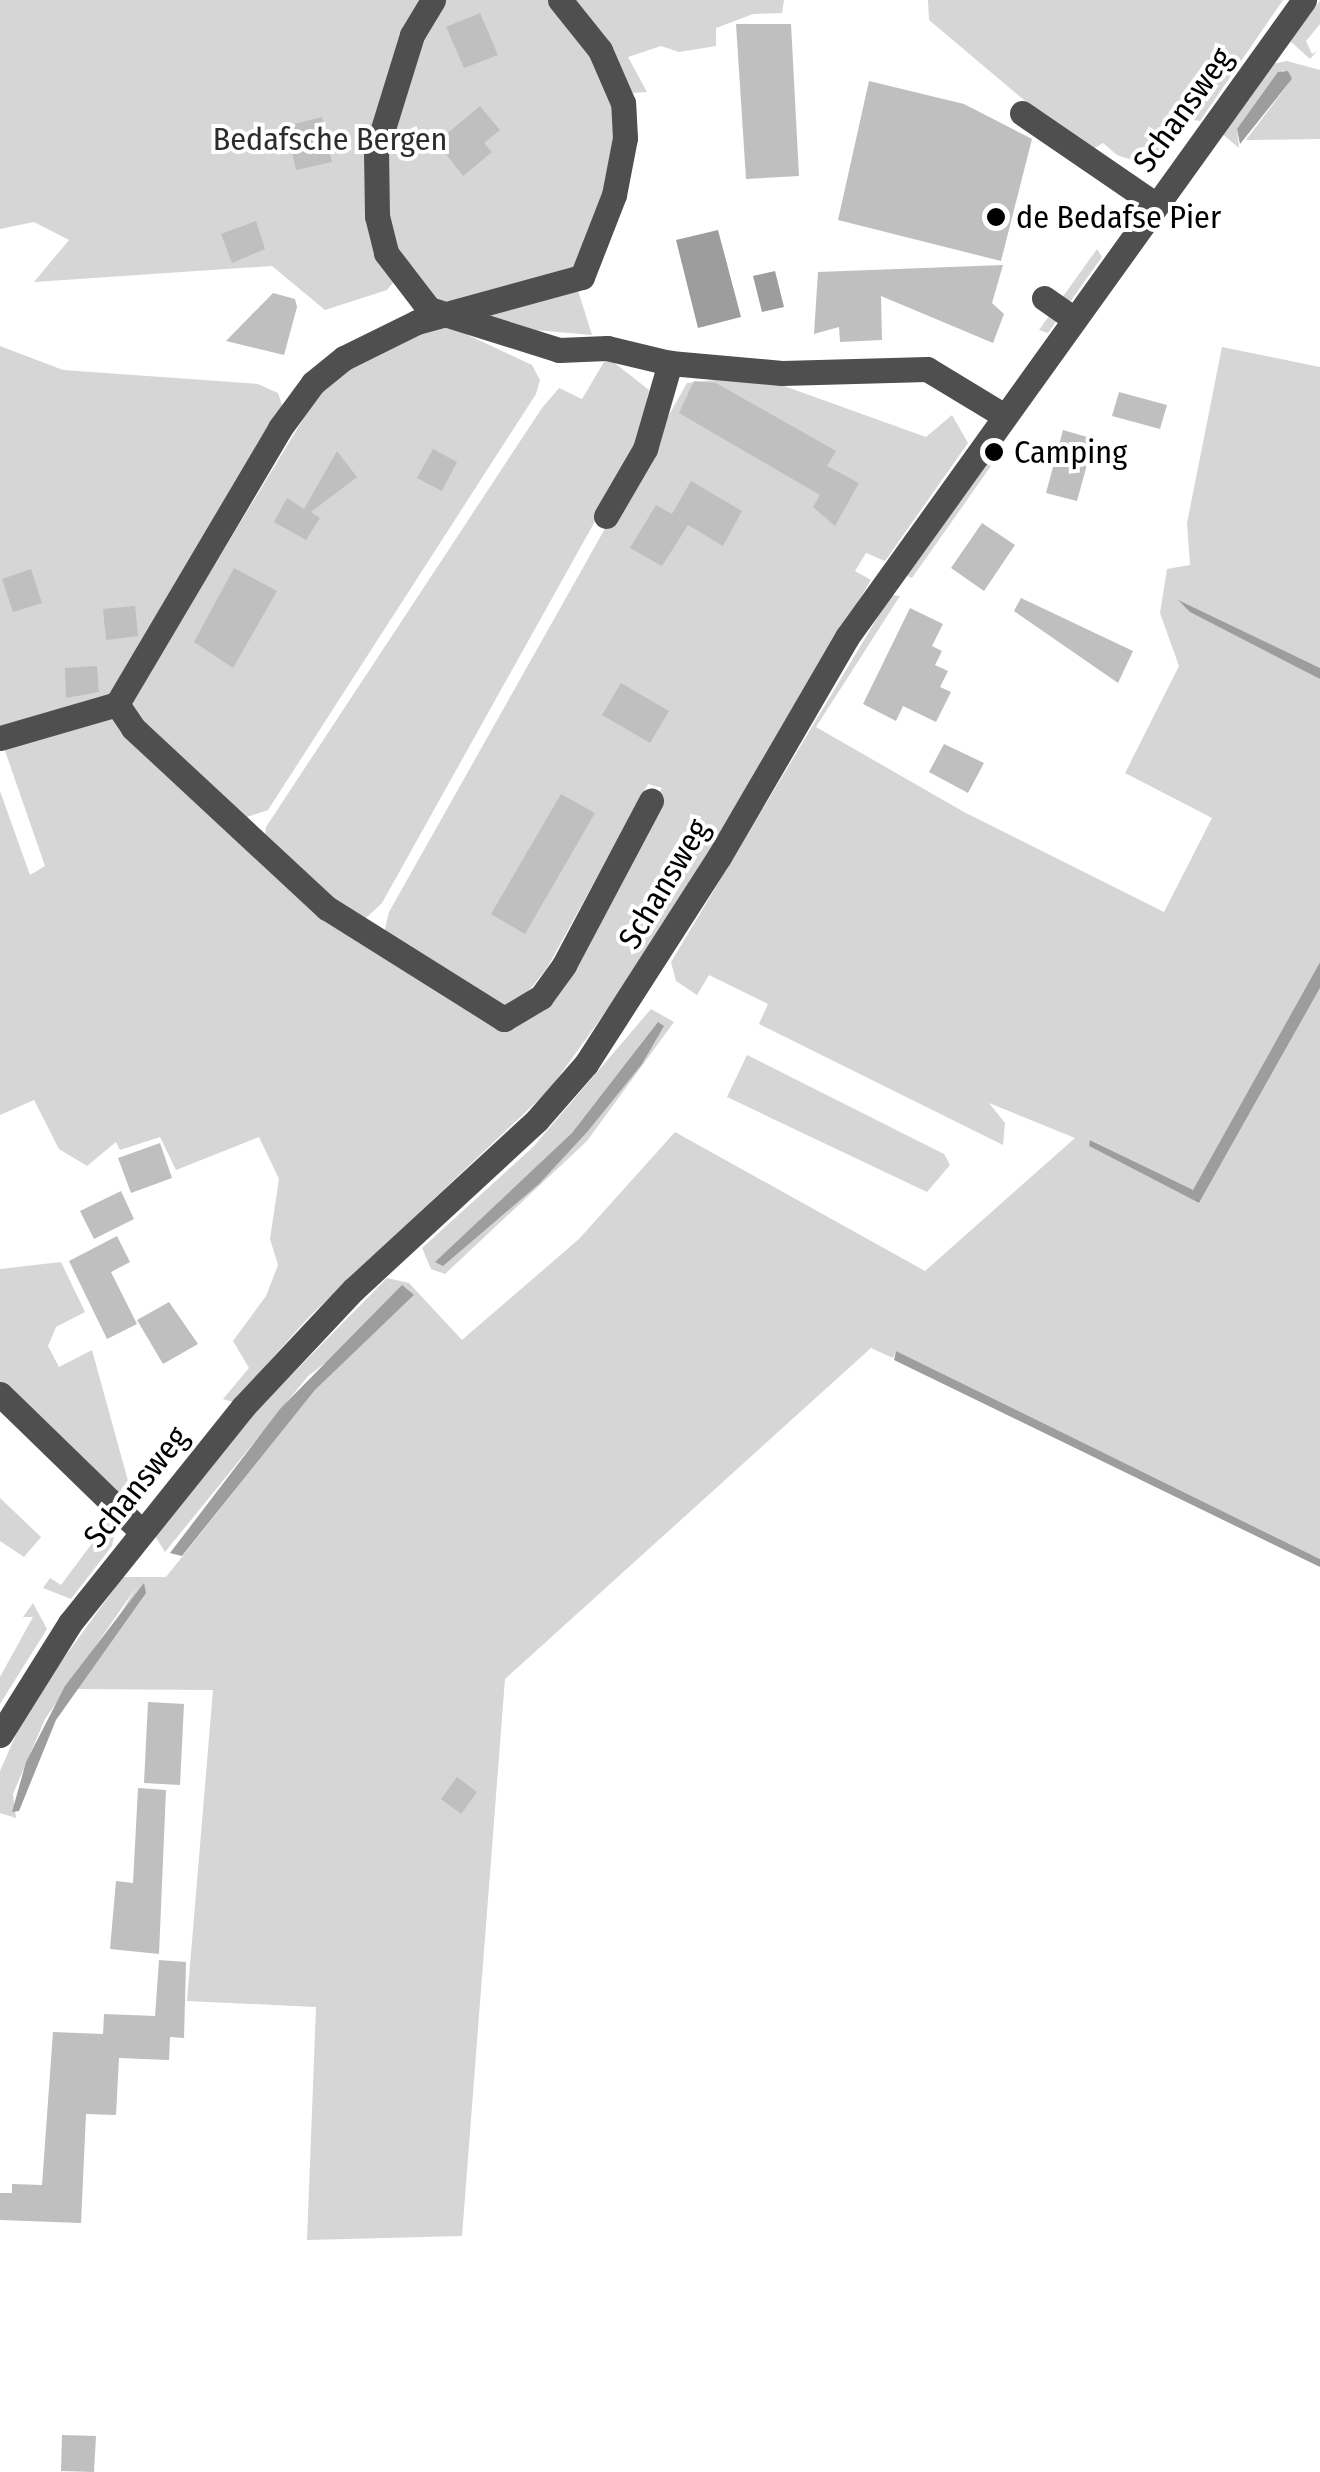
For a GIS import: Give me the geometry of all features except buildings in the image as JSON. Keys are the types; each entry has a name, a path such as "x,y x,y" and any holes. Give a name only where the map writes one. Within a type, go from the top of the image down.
{"street":[{"path":"433,0 412,35 376,150 377,216 386,254 411,293 450,316 559,350 607,348 670,363 782,373 927,369 1004,415"},
{"path":"0,738 117,704 280,428 313,384 344,358 406,326 582,277 614,195 625,138 623,103 600,50 560,0"},
{"name":"Schansweg","path":"0,1735 70,1622 243,1407 354,1289 538,1120 586,1064 720,857 847,637 1304,0"},
{"path":"1022,113 1156,204"},
{"path":"1044,298 1073,318"},
{"path":"606,516 645,449 670,363"},
{"path":"117,704 133,728 327,908 504,1018 541,997 564,965 650,800"},
{"path":"0,1394 142,1532"}],"green space":[{"name":"Bedafsche Bergen","path":"0,0 784,0 782,13 753,14 716,28 716,46 679,52 661,46 628,57 647,92 631,93 620,117 609,198 568,279 477,301 436,301 408,265 387,290 325,310 272,266 34,282 69,240 34,222 0,229"},
{"path":"928,0 1283,0 1200,121 1187,119 1153,167 1117,155 1103,143 1087,153 929,20"},
{"path":"1320,1 1320,24 1306,41 1312,54 1317,51 1310,59 1289,40"},
{"path":"1287,61 1320,70 1320,139 1246,140 1292,79 1283,70 1237,129 1239,148 1221,133 1272,64"},
{"path":"1097,249 1102,257 1048,333 1039,330"},
{"path":"576,284 592,335 535,330 478,312"},
{"path":"451,327 532,365 540,380 536,394 268,810 244,818 131,711 133,699 316,398 345,368 406,334"},
{"path":"0,346 63,370 258,384 278,393 283,408 106,700 0,727"},
{"path":"1222,347 1320,367 1320,668 1178,601 1320,679 1320,962 1193,1191 1091,1140 1089,1146 1199,1203 1320,988 1320,1559 896,1351 893,1358 871,1348 505,1679 462,2236 307,2240 316,2007 187,2001 213,1690 75,1689 137,1586 45,1719 13,1794 16,1818 0,1813 0,1771 28,1707 123,1577 166,1577 315,1390 414,1295 308,1376 165,1552 155,1536 252,1415 387,1278 409,1283 462,1340 579,1239 675,1132 925,1271 1075,1138 989,1103 1005,1123 1003,1145 759,1024 768,1004 709,975 697,995 676,981 671,962 891,595 900,596 816,727 964,812 1164,912 1212,818 1125,773 1179,666 1160,613 1167,569 1190,565 1187,523"},
{"path":"607,357 649,390 637,446 382,903 366,918 346,915 265,836 266,827 542,408 559,388 582,399"},
{"path":"725,379 770,381 926,437 952,415 968,443 885,561 866,553 855,571 871,580 659,937 550,1089 308,1318 233,1402 223,1399 249,1368 233,1341 266,1296 278,1265 270,1239 279,1179 259,1137 176,1170 160,1137 120,1150 116,1142 87,1166 59,1149 34,1100 0,1115 0,791 30,875 45,866 4,748 110,718 119,722 325,913 511,1026 531,1018 662,788 648,784 547,968 512,1012 384,933 389,912 687,383"},
{"path":"991,452 998,456 912,578 905,575"},
{"path":"651,1009 674,1022 587,1141 445,1274 431,1269 422,1248 533,1147"},
{"path":"747,1055 944,1154 950,1165 927,1192 727,1097"},
{"path":"61,1262 85,1312 56,1327 48,1346 59,1367 92,1350 133,1499 119,1496 0,1383 0,1269"},
{"path":"0,1498 41,1537 24,1557 0,1541"},
{"path":"107,1510 116,1527 112,1546 71,1599 43,1588 50,1578 61,1585 102,1530 95,1524"},
{"path":"33,1603 47,1629 0,1704 0,1677 33,1617 23,1617"}],"shaded area":[{"path":"1288,71 1292,79 1240,144 1237,129 1278,72"},
{"path":"718,230 741,317 698,328 676,240"},
{"path":"775,271 784,307 762,312 753,276"},
{"path":"1178,600 1320,668 1320,679 1190,612"},
{"path":"1320,962 1320,988 1199,1203 1089,1146 1090,1140 1193,1190"},
{"path":"658,1022 664,1026 642,1064 539,1184 443,1266 435,1262 572,1133"},
{"path":"402,1285 414,1295 315,1390 182,1556 170,1553 280,1409"},
{"path":"896,1351 1320,1559 1320,1567 894,1360"},
{"path":"144,1583 146,1593 56,1720 19,1811 12,1812 26,1762 65,1686"}],"place":[{"name":"de Bedafse Pier","path":"996,217"},
{"name":"Camping","path":"994,452"}]}
